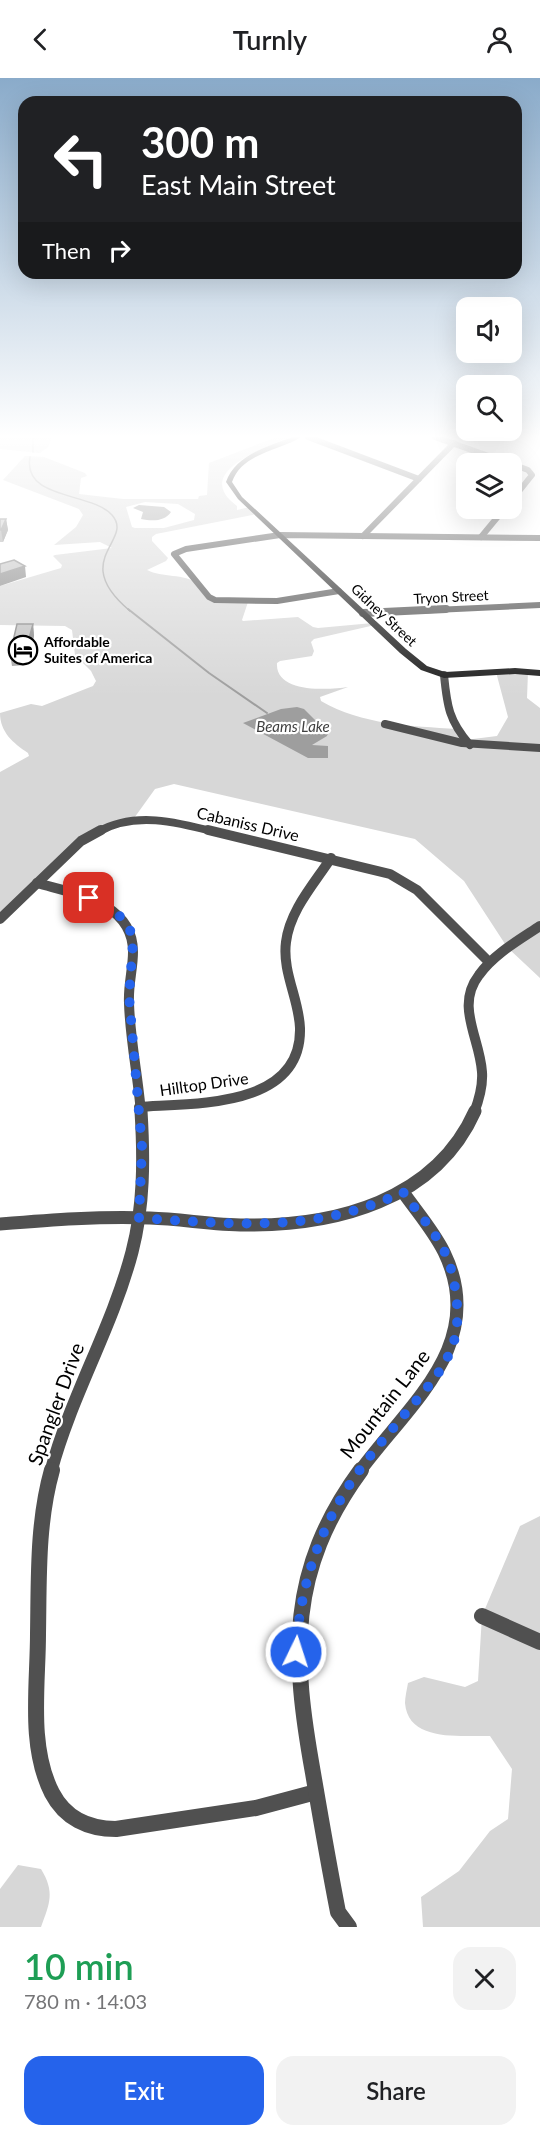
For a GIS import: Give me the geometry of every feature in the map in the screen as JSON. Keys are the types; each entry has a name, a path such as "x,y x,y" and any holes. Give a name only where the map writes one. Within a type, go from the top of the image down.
{"street":[{"name":"Gidney Street","path":"268,523 363,614 424,668 444,675 515,671 540,673"},
{"path":"363,536 375,523"},
{"path":"481,537 492,523"},
{"path":"339,591 284,601 214,600 174,556 177,552 186,549 280,535 540,538"},
{"name":"Tryon Street","path":"363,614 540,605"},
{"path":"444,675 448,711 456,729 470,745"},
{"path":"385,724 440,740 470,745 540,748"},
{"name":"Cabaniss Drive","path":"0,919 81,841 106,827 132,821 171,821 390,874 409,883 489,962"},
{"name":"Hilltop Drive","path":"139,1107 243,1096 266,1088 291,1069 300,1048 300,1033 286,968 286,941 294,917 331,858"},
{"name":"Spangler Drive","path":"37,883 89,898 111,909 130,930 133,943 129,996 142,1168 139,1218 110,1319 64,1428 48,1483 39,1557 38,1734 41,1761 51,1792 61,1807 80,1822 103,1829 138,1826 280,1804 316,1792"},
{"path":"0,1224 62,1218 139,1218 244,1225 282,1224 315,1221 363,1209 403,1192 429,1174 465,1133 475,1115 482,1081 481,1059 466,1003 471,985 489,962 540,926"},
{"name":"Mountain Lane","path":"349,1927 338,1912 316,1792 297,1678 298,1624 315,1552 323,1531 346,1490 378,1446 441,1370 454,1341 456,1296 449,1262 433,1231 403,1192"},
{"path":"482,1616 540,1642"}],"shaded area":[{"path":"78,523 131,523 135,528 164,528 182,523 210,523 156,534 152,537 152,541 168,558 147,570 192,581 200,586 211,599 248,602 243,621 298,617 318,628 373,623 375,625 314,639 311,642 314,651 312,656 277,663 279,673 284,680 293,685 316,689 348,687 320,697 321,701 353,715 387,723 457,729 465,740 497,736 508,717 496,672 528,672 527,698 540,708 540,978 507,947 464,881 415,839 174,784 155,789 132,821 91,835 0,919 0,772 29,756 5,731 0,713 31,704 42,706 93,686 96,681 91,671 75,655 72,630 65,626 0,625 0,586 61,568 62,565 53,556 55,555 112,548 100,542 54,545"},
{"path":"540,1516 540,1927 423,1927 421,1897 459,1871 490,1831 508,1819 512,1769 490,1736 438,1734 416,1725 408,1716 405,1703 408,1683 424,1677 465,1687 478,1681 482,1616 520,1526"},
{"path":"18,1865 41,1869 48,1884 50,1898 41,1927 0,1927 0,1889"}],"water":[{"name":"Beams Lake","path":"297,707 304,709 328,733 312,745 328,746 328,758 308,758 243,723 281,709"}],"building":[{"path":"14,560 25,566 0,574 0,564"},
{"path":"17,624 33,624 25,653 10,654"}],"waterway":[{"path":"117,523 116,534 106,553 103,565 104,578 112,593 128,609"},
{"path":"128,609 209,673 267,713"}],"place":[{"name":"Affordable Suites of America","path":"23,650"}],"route":[{"path":"89,898 118,914 130,930 133,943 129,996 142,1147 139,1218 244,1225 315,1221 363,1209 403,1192 433,1231 452,1272 457,1309 454,1341 441,1370 378,1446 346,1490 323,1531 303,1597 296,1652"}]}
